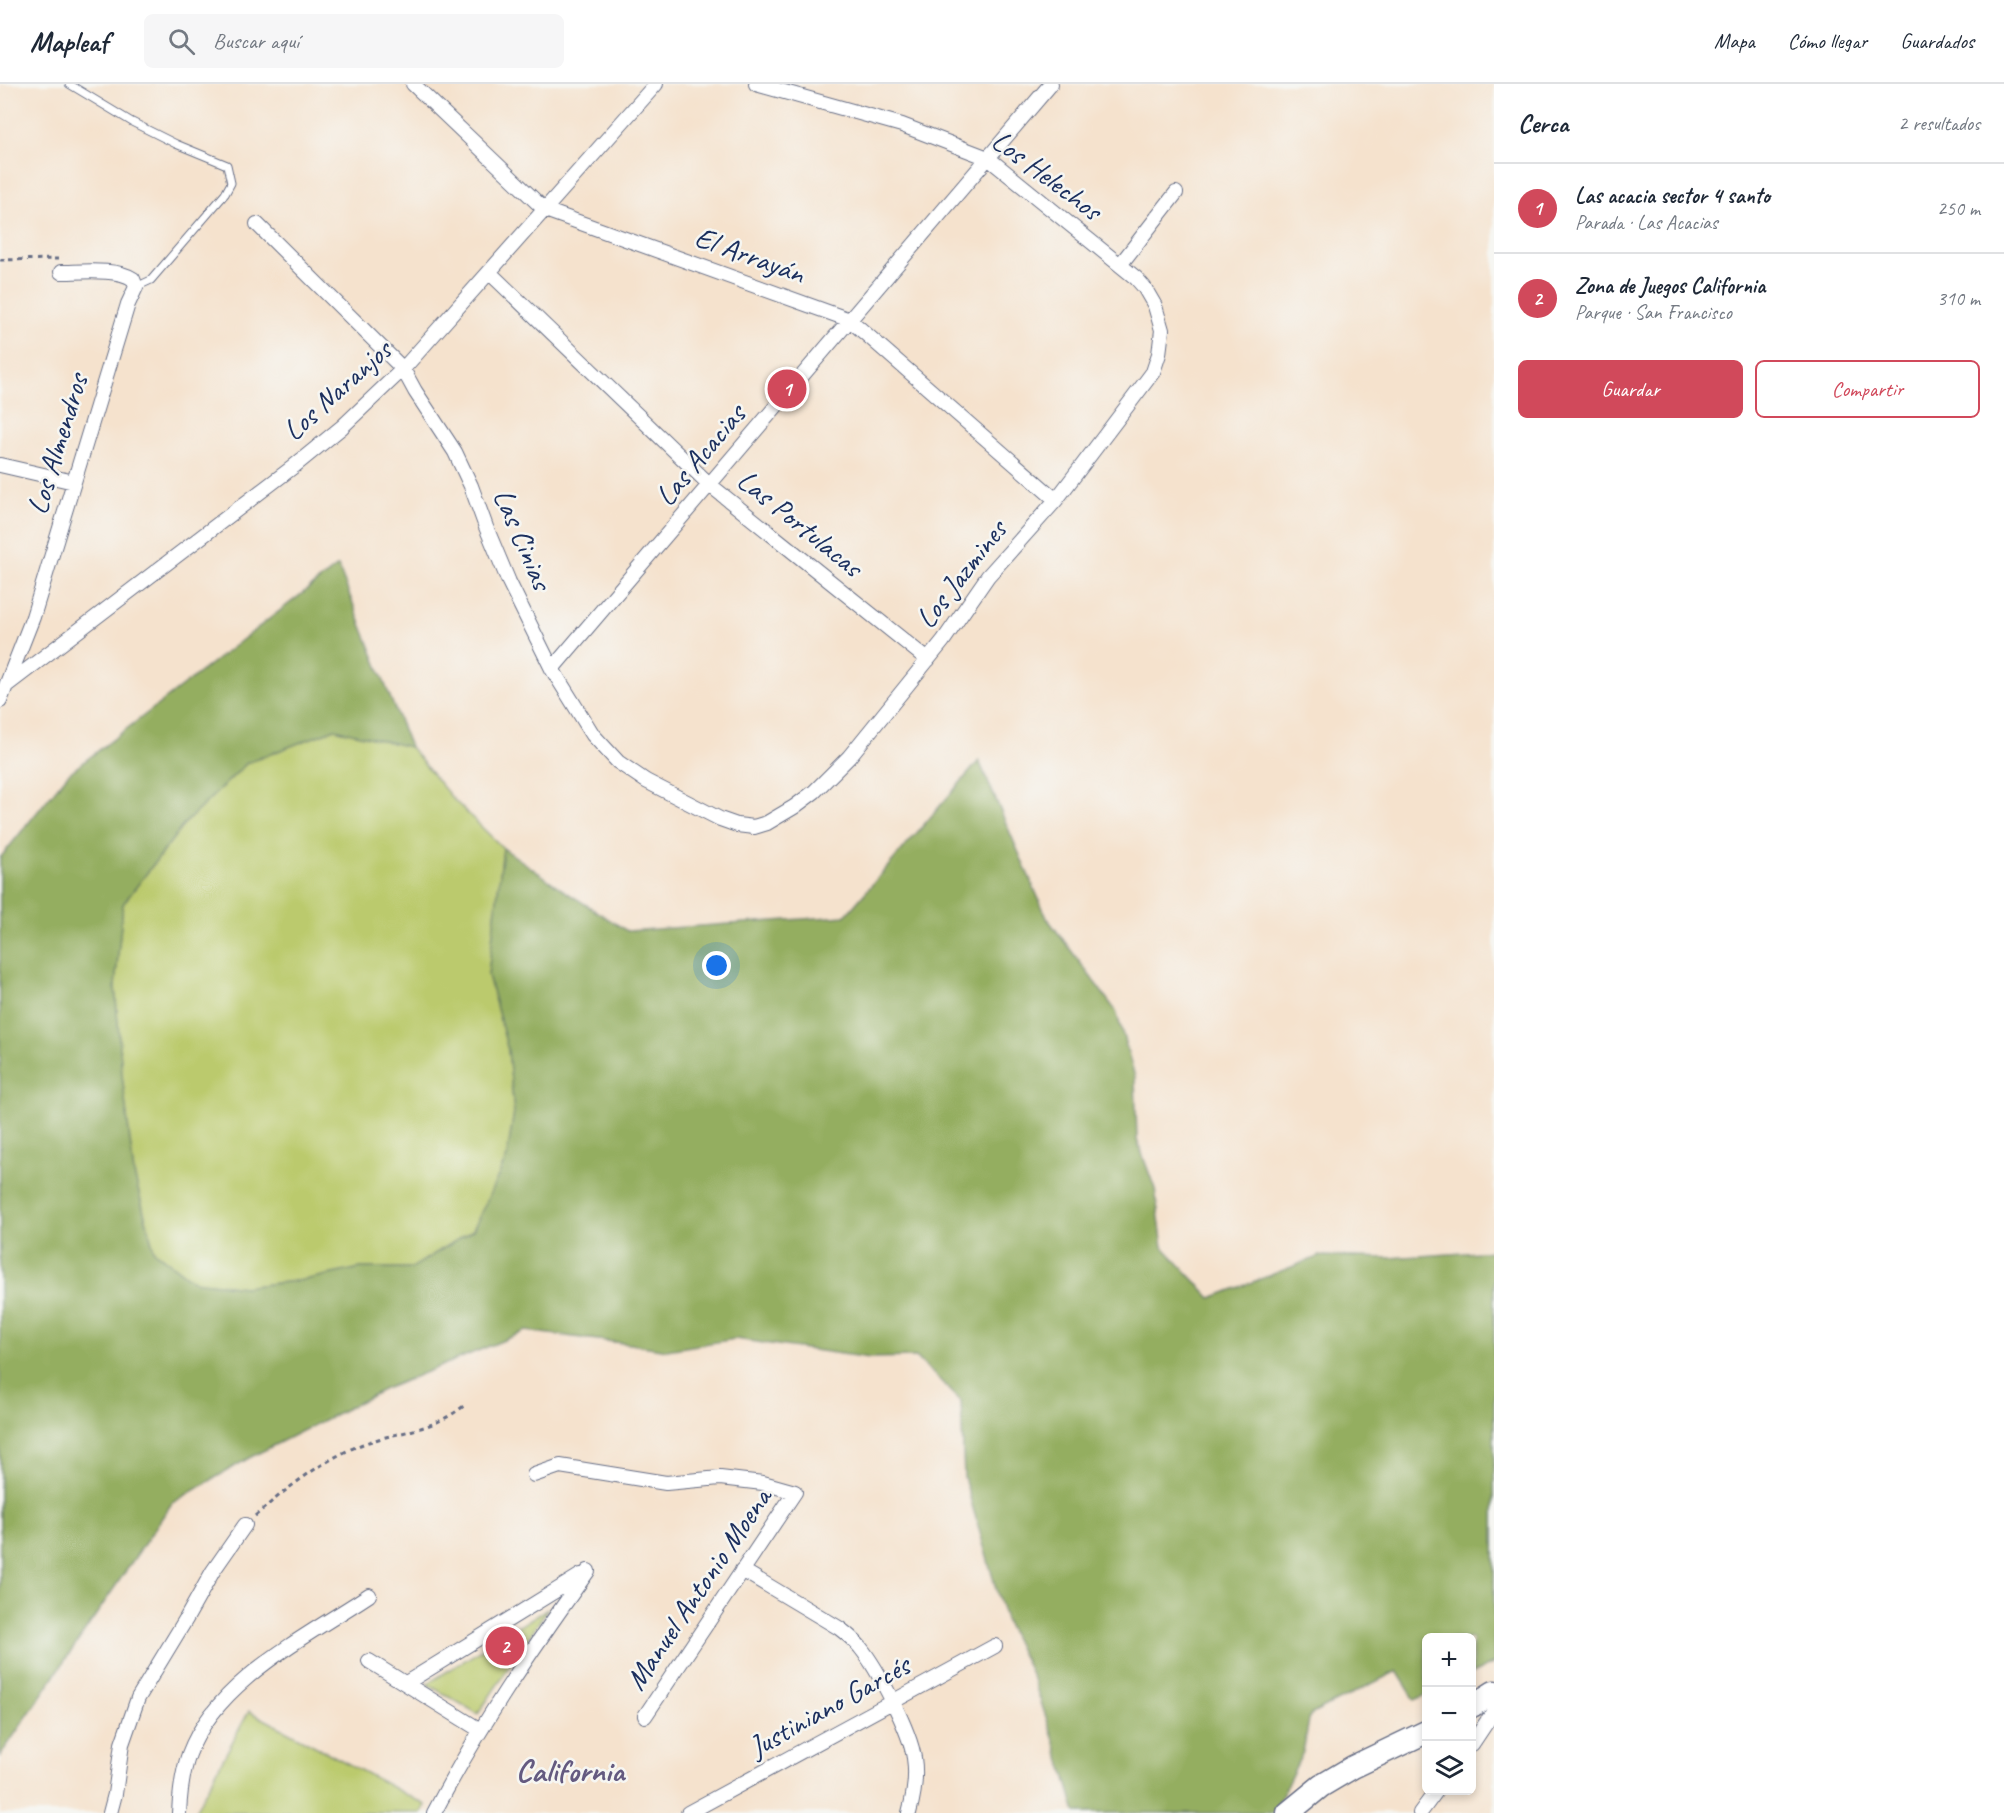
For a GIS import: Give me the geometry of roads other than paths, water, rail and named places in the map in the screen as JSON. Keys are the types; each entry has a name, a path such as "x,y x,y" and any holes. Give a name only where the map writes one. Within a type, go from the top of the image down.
{"main road":[{"path":"1476,1703 1494,1692"},
{"path":"1288,1813 1321,1786 1353,1767 1422,1734"}],"street":[{"name":"El Arrayán","path":"413,84 545,210 850,320 1056,500"},
{"name":"Los Naranjos","path":"7,685 342,427 403,369 656,84"},
{"name":"Los Helechos","path":"756,84 902,125 988,158 1136,278 1150,296 1162,330"},
{"name":"Las Acacias","path":"552,669 1052,84"},
{"path":"1120,265 1176,193"},
{"name":"Las Cinias","path":"256,224 403,369 415,391 450,441 497,554 552,669 593,735 618,762 632,772 705,812 745,827 767,823"},
{"path":"61,272 126,275 133,279 136,287"},
{"name":"Las Portulacas","path":"489,272 710,485 928,660"},
{"name":"Los Almendros","path":"0,700 33,617 128,304 136,287"},
{"name":"Los Jazmines","path":"767,823 799,803 832,775 928,660 988,576 1056,500 1148,380 1159,354 1162,330"},
{"path":"0,465 74,482"},
{"name":"Manuel Antonio Moena","path":"534,1475 560,1466 666,1483 730,1479 763,1483 795,1492 645,1716"},
{"path":"110,1813 116,1794 122,1744 138,1698 213,1571 245,1525"},
{"path":"742,1570 827,1620 851,1637 867,1658 892,1702 909,1740 914,1761 914,1790 909,1813"},
{"path":"406,1683 588,1571 480,1730 434,1813"},
{"path":"179,1813 183,1774 188,1755 196,1737 215,1707 227,1694 262,1666 369,1596"},
{"name":"Justiniano Garcés","path":"688,1813 995,1646"},
{"path":"369,1661 480,1730"},
{"path":"1474,1741 1494,1711"},
{"path":"1420,1813 1434,1795"}],"lane":[{"path":"69,84 132,122 176,144 228,165 231,183 225,194 151,280 136,287"}],"place":[{"name":"Las acacia sector 4 santo","path":"787,389"},
{"name":"Zona de Juegos California","path":"505,1646"}],"district":[{"name":"California","path":"570,1770"}]}
